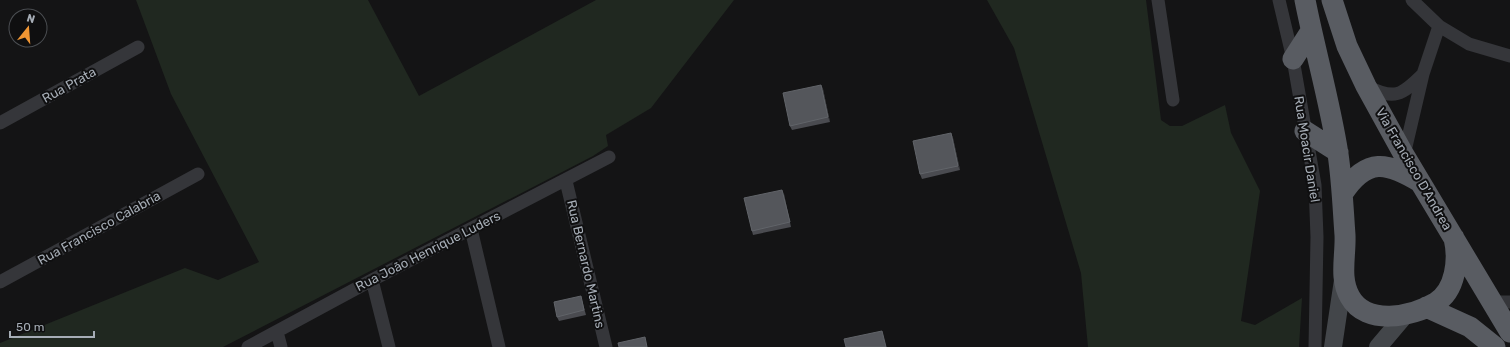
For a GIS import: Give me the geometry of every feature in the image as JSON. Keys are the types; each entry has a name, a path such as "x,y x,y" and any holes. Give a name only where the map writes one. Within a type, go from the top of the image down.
{"highway":[{"path":"1305,0 1338,152 1343,193 1345,240 1343,280 1350,298 1356,306 1379,316 1403,315 1436,303 1447,291 1453,278 1457,254 1454,238"},
{"name":"Via Francisco D'Andrea","path":"1332,0 1347,46 1366,86 1420,183 1454,238 1501,302 1510,332"},
{"path":"1293,59 1311,31"},
{"path":"1305,131 1338,152"},
{"path":"1343,193 1351,181 1364,170 1379,167 1388,167 1401,171 1420,183"},
{"path":"1426,307 1470,327 1494,347"}],"main road":[{"path":"1333,347 1343,280"},
{"path":"1378,347 1403,315"}],"street":[{"path":"1158,0 1173,100"},
{"name":"Rua Moacir Daniel","path":"1279,0 1293,59 1315,185 1315,347"},
{"path":"1412,0 1439,26 1469,44 1510,56"},
{"path":"1404,154 1423,74 1439,26"},
{"name":"Rua Prata","path":"0,123 138,47"},
{"path":"1366,86 1380,93 1391,95 1407,90 1423,74"},
{"name":"Rua João Henrique Luders","path":"248,347 372,280 609,157"},
{"name":"Rua Francisco Calabria","path":"0,282 198,174"},
{"name":"Rua Bernardo Martins","path":"566,180 606,347"},
{"path":"471,229 499,347"},
{"path":"372,280 389,347"},
{"path":"277,332 280,347"}],"shaded area":[{"path":"136,0 368,0 419,96 596,0 734,0 651,108 606,135 608,146 593,156 223,347 0,347 0,343 185,268 218,280 259,262 171,94"},
{"path":"987,0 1146,0 1161,120 1170,126 1182,126 1225,105 1231,133 1260,191 1241,321 1255,325 1302,298 1299,347 1088,347 1081,273 1014,48"}],"building":[{"path":"821,85 828,117 790,126 783,93"},
{"path":"951,133 958,166 920,174 913,141"},
{"path":"782,190 790,222 752,231 744,198"},
{"path":"581,296 584,310 557,317 554,302"},
{"path":"882,331 886,347 846,347 844,339"},
{"path":"645,337 647,347 619,347 618,343"}]}
